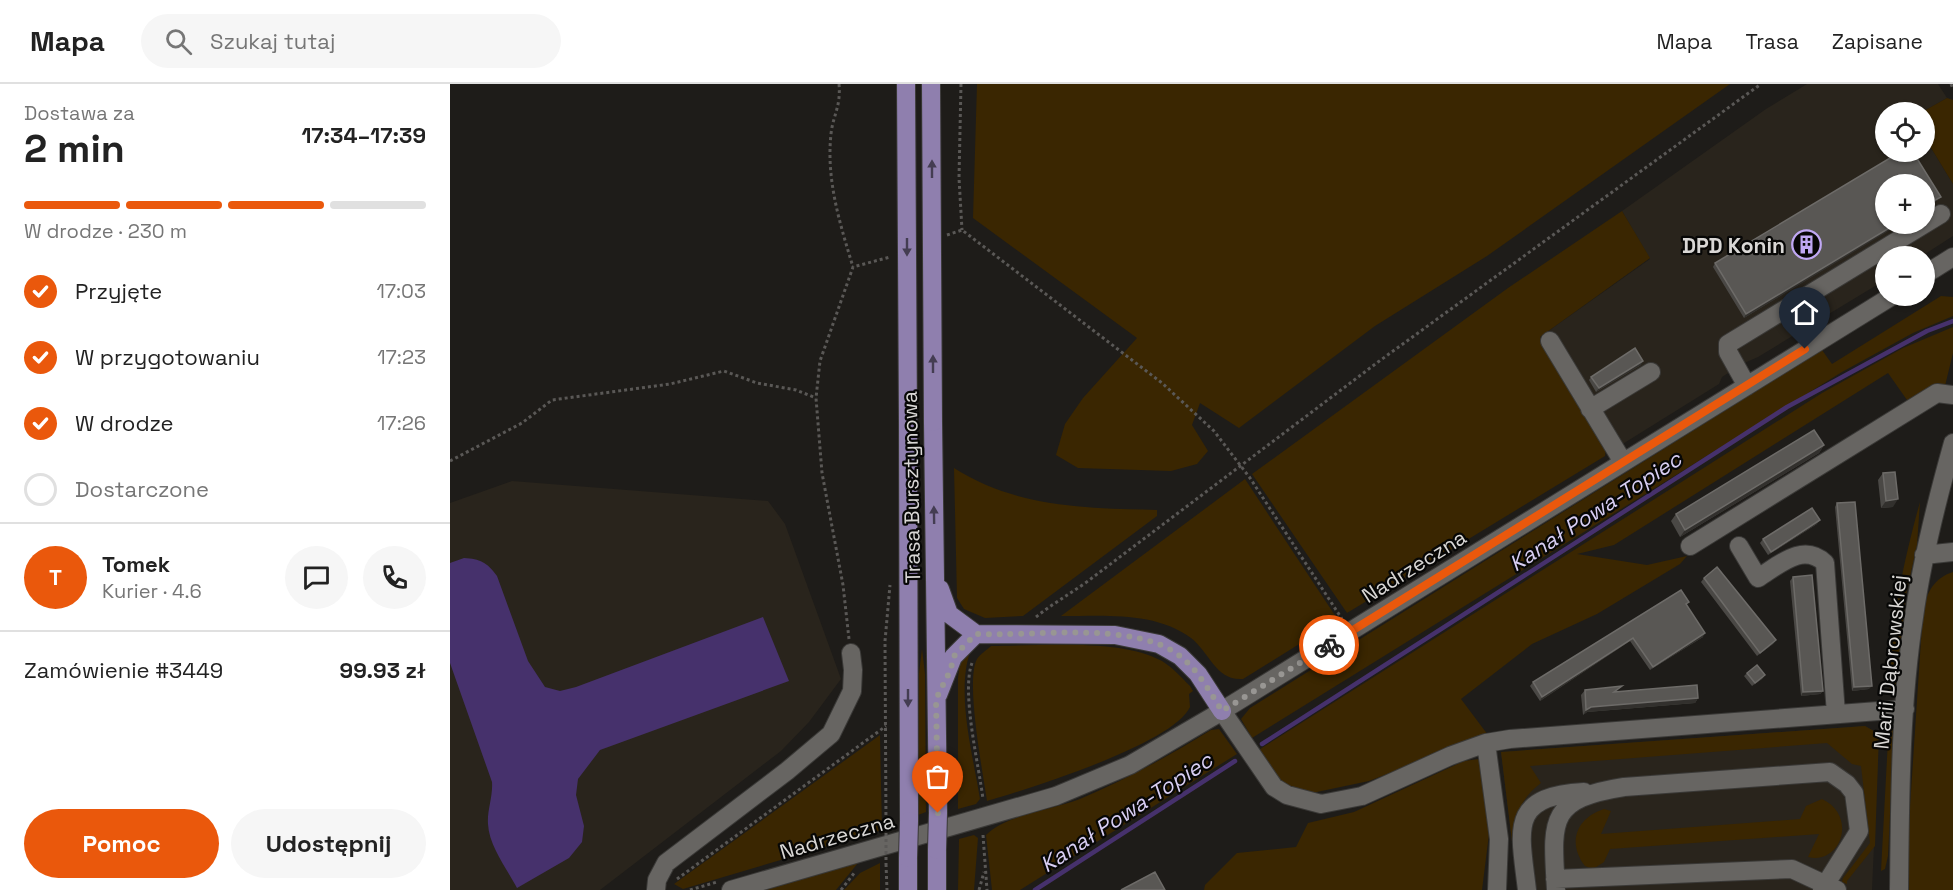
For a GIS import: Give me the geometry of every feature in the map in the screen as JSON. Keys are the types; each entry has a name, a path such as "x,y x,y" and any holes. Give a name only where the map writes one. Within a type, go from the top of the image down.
{"main road":[{"name":"Trasa Bursztynowa","path":"906,84 908,890"},
{"name":"Trasa Bursztynowa","path":"931,84 938,890"},
{"path":"935,573 949,614 980,634 1116,635 1159,644 1180,656 1198,675 1222,711"},
{"path":"936,699 951,669 953,657 980,634"}],"street":[{"path":"1747,386 1728,352 1728,344 1941,214"},
{"path":"1935,268 1953,257"},
{"name":"Nadrzeczna","path":"731,890 1056,796 1109,775 1148,756 1876,306"},
{"path":"1550,341 1623,462"},
{"path":"1590,409 1651,372"},
{"path":"1690,546 1937,393 1953,395"},
{"name":"Marii Dąbrowskiej","path":"1899,890 1905,709 1913,618 1924,555 1953,443"},
{"path":"1739,546 1758,578 1798,554 1806,552 1816,555 1825,563 1836,714"},
{"path":"1924,555 1953,552"},
{"path":"663,887 657,880 666,863 787,771 831,734 852,691 854,670 851,652"},
{"path":"1222,711 1274,787 1287,795 1321,804 1362,796 1486,743 1510,739 1905,709"},
{"path":"1486,743 1499,838 1497,890"},
{"path":"1527,890 1521,833 1524,818 1535,803 1547,797 1624,787 1830,772 1847,784 1854,794 1859,831 1828,888 1792,869 1556,884 1554,843 1557,819 1571,802 1594,791"}],"path":[{"path":"839,84 837,116 831,132 831,169 833,194 853,267 820,361 816,398 822,473 843,585 851,652"},
{"path":"961,84 959,178 962,230 1191,407 1221,439 1241,465 1350,632"},
{"path":"1041,622 1030,622 1048,605 1058,602 1088,581 1241,465 1761,84"},
{"path":"1951,84 1953,89"},
{"path":"942,237 962,230"},
{"path":"853,267 892,257"},
{"path":"450,461 522,423 552,400 670,384 724,371 757,383 796,390 816,398"},
{"path":"887,890 885,641 891,574"},
{"path":"980,634 983,646 974,656 969,682 990,828 981,837 987,890"},
{"path":"663,887 886,726"},
{"path":"841,890 849,878 862,867"},
{"path":"979,890 985,870"}],"shaded area":[{"path":"977,84 1730,84 1487,256 1375,326 1239,428 1200,403 1192,425 1208,451 1197,464 1171,471 1078,468 1056,455 1065,424 1083,398 1137,338 973,218"},
{"path":"1807,84 1938,84 1947,98 1935,105 1935,102 1875,102 1875,162 1935,162 1935,154 1953,184 1953,236 1935,248 1875,246 1875,286 1758,357 1742,364 1722,377 1719,384 1621,445 1600,438 1540,337 1650,259 1622,211 1766,109"},
{"path":"1947,98 1953,100 1953,184 1935,154 1935,105"},
{"path":"1622,211 1650,258 1540,337 1606,448 1605,456 1347,613 1252,474 1508,288"},
{"path":"1941,296 1953,297 1953,316 1913,333 1842,372 1252,738 1241,719 1250,708 1822,350 1832,364 1925,306 1935,306 1935,300"},
{"path":"1953,327 1953,353 1945,386 1935,387 1907,400 1888,373 1614,545 1577,554 1647,565 1687,556 1680,564 1597,614 1532,644 1461,699 1488,735 1369,781 1312,793 1285,790 1257,751 1822,393 1903,348"},
{"path":"954,468 1002,491 1027,498 1078,506 1157,510 1157,516 1023,616 985,618 964,609 957,598"},
{"path":"1245,479 1338,620 1243,679 1226,676 1191,638 1162,623 1129,617 1061,616"},
{"path":"512,481 768,501 785,524 841,679 809,722 781,751 600,890 450,890 450,503"},
{"path":"1920,502 1917,545 1906,595 1897,687 1890,695 1894,623 1908,548"},
{"path":"464,558 483,562 497,576 528,661 545,687 560,691 576,687 763,617 789,681 600,750 578,779 576,795 584,826 582,842 569,858 517,888 499,857 489,832 492,782 450,663 450,563"},
{"path":"1953,572 1953,890 1908,890 1907,852 1923,610 1932,587 1941,578"},
{"path":"991,646 1103,646 1145,654 1162,661 1190,686 1193,691 1189,694 1190,707 1178,721 1157,736 1129,750 1065,776 987,801 976,728 973,687 977,659"},
{"path":"922,649 925,674 926,812 918,815 919,673"},
{"path":"970,652 966,669 965,705 980,799 976,804 958,809 958,678 960,663"},
{"path":"1889,721 1894,732 1888,856 1885,869 1881,871"},
{"path":"1865,726 1879,734 1872,890 1518,890 1501,752"},
{"path":"1865,726 1879,734 1875,846 1847,884 1842,882 1843,878 1870,843 1861,766 1852,764 1827,743 1530,766 1541,783 1524,801 1516,821 1514,844 1518,890 1501,752"},
{"path":"1219,729 1237,754 1020,890 992,890 986,835 995,828 1018,817 1080,799 1147,767 1211,730"},
{"path":"880,735 882,830 683,889 674,884"},
{"path":"1479,759 1487,800 1489,834 1482,890 1204,890 1205,885 1237,853 1296,847 1308,823 1354,812 1464,761"},
{"path":"1822,799 1840,816 1842,827 1841,837 1836,847 1829,854 1820,858 1808,857 1819,834 1610,849 1604,862 1593,869 1585,866 1576,849 1577,832 1581,825 1594,813 1604,809 1611,811 1601,834 1800,819 1806,806"},
{"path":"974,835 978,838 974,890 958,890 959,839"},
{"path":"858,863 836,890 766,890"},
{"path":"880,863 880,890 844,890 860,873"}],"building":[{"name":"DPD Konin","path":"1883,162 1919,162 1927,174 1875,174 1875,234 1879,234 1746,314 1715,263"},
{"name":"DPD Konin","path":"1935,187 1941,197 1935,200"},
{"path":"1635,348 1643,361 1599,388 1591,377"},
{"path":"1814,430 1824,445 1685,530 1676,514"},
{"path":"1895,472 1898,499 1886,501 1883,473"},
{"path":"1855,502 1872,686 1854,687 1837,503"},
{"path":"1812,508 1820,520 1771,552 1763,539"},
{"path":"1717,567 1776,640 1760,653 1704,578"},
{"path":"1812,575 1823,691 1803,692 1793,577"},
{"path":"1681,590 1689,602 1686,604 1705,633 1653,667 1633,638 1542,697 1533,682"},
{"path":"1757,665 1765,675 1755,683 1747,673"},
{"path":"1697,685 1698,698 1591,707 1586,710 1585,690 1622,686 1614,692"},
{"path":"1155,872 1165,890 1121,890"}],"waterway":[{"name":"Kanał Powa-Topiec","path":"1262,744 1787,407 1927,331 1953,321"},
{"name":"Kanał Powa-Topiec","path":"1035,890 1235,761"}],"way so far":[{"path":"938,813 936,699 951,669 953,657 976,634 1116,635 1159,644 1180,656 1198,675 1222,711 1329,645"}],"place":[{"name":"DPD Konin","path":"1806,245"}],"route":[{"path":"1329,645 1805,349"}]}
